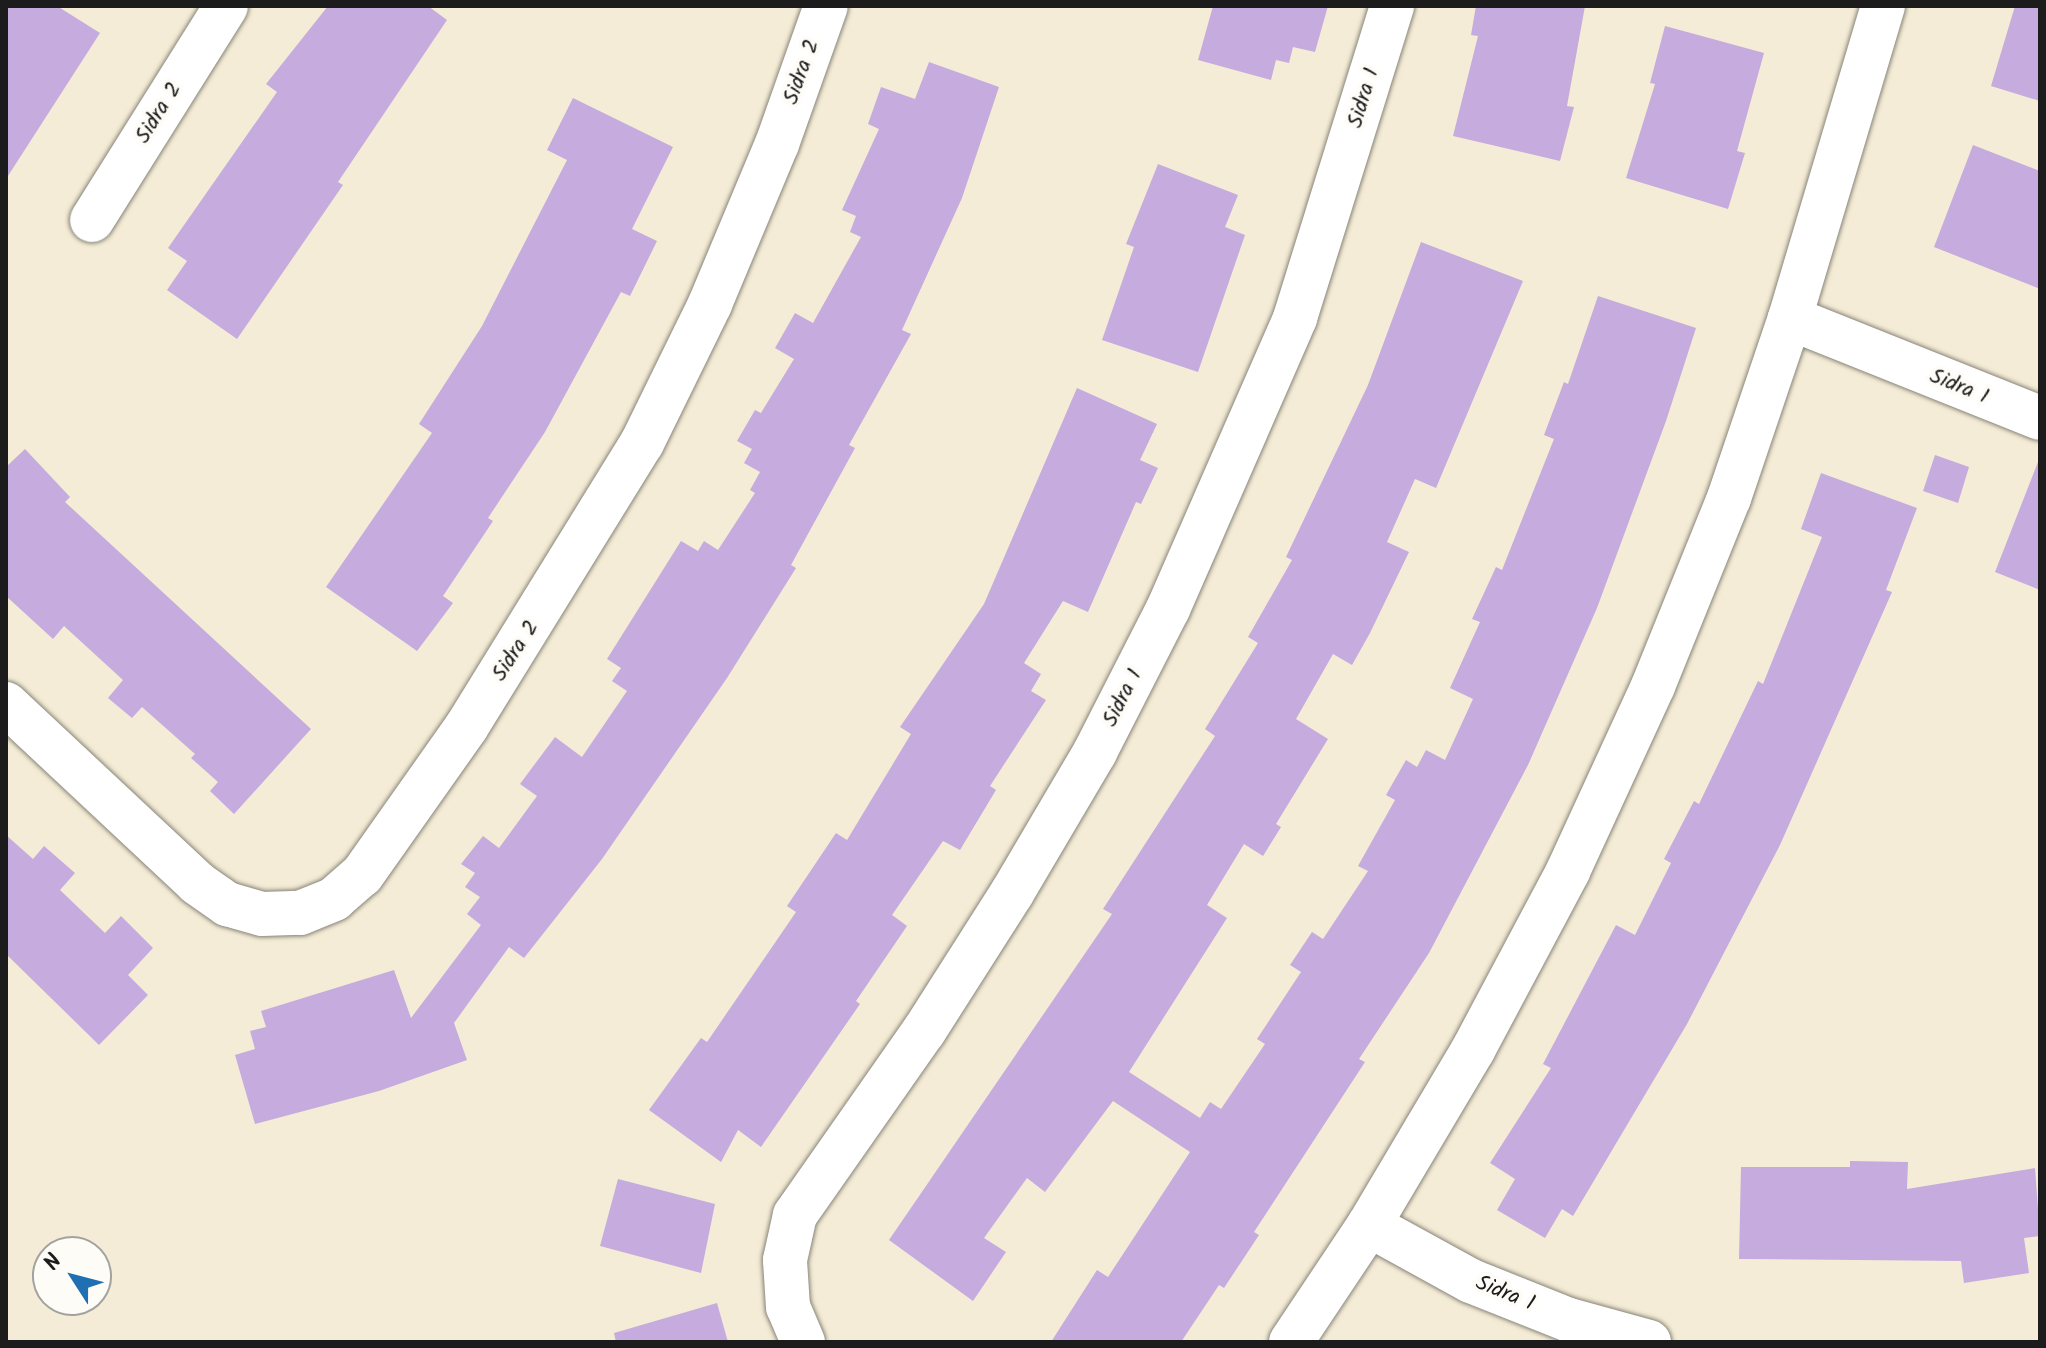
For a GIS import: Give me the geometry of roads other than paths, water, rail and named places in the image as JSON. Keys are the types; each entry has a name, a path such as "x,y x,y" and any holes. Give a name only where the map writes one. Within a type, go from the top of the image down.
{"street":[{"name":"Sidra 2","path":"92,220 226,6"},
{"name":"Sidra 2","path":"6,704 197,883 227,904 262,914 300,913 334,899 362,875 467,726 642,443 710,304 777,144 826,6"},
{"name":"Sidra 1","path":"803,1342 788,1307 785,1260 795,1215 924,1031 1012,893 1095,752 1168,609 1295,318 1392,6"},
{"path":"1291,1342 1369,1225 1473,1050 1581,842 1653,686 1729,498 1790,318 1883,6"},
{"name":"Sidra 1","path":"1790,318 2040,418"},
{"name":"Sidra 1","path":"1369,1225 1471,1281 1569,1320 1649,1342"}]}
